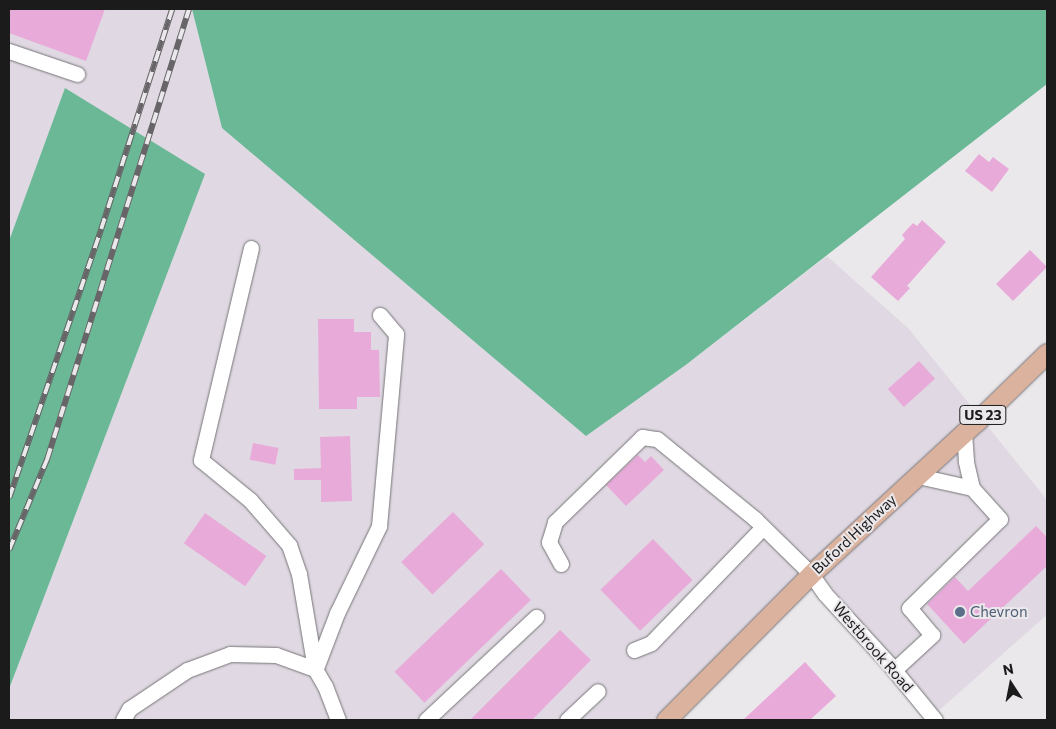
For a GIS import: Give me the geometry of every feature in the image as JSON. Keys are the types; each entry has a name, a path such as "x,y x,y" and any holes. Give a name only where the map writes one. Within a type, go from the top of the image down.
{"main road":[{"name":"Buford Highway","path":"666,720 811,574 964,433 1047,353"}],"street":[{"path":"9,50 77,74"},
{"path":"251,248 200,460 250,500 289,544 299,574 315,669 325,686 338,720"},
{"path":"315,669 337,613 379,526 396,334 380,315"},
{"path":"894,670 932,635 909,608 1000,519 972,488 966,461 964,433"},
{"name":"Westbrook Road","path":"561,564 549,542 555,522 642,437 656,439 763,527 811,574 826,594 894,670 934,720"},
{"path":"918,476 972,488"},
{"path":"634,650 650,643 763,527"},
{"path":"426,720 536,618"},
{"path":"123,720 129,709 187,670 230,654 276,655 315,669"},
{"path":"567,720 598,691"}],"shaded area":[{"path":"9,9 192,9 222,128 687,364 827,256 909,329 1047,500 1047,615 936,713 812,564 658,720 9,720 9,689 204,174 9,241"}],"green space":[{"path":"192,9 1047,9 1047,84 687,364 586,436 222,128"},
{"path":"65,88 205,174 9,689 9,241"}],"building":[{"path":"9,9 105,9 86,61 9,33"},
{"path":"979,154 989,162 993,157 1009,169 992,192 965,171"},
{"path":"922,220 946,242 907,286 910,288 898,301 871,277 905,239 902,235 913,223 917,226"},
{"path":"1030,250 1047,267 1013,301 996,284"},
{"path":"318,319 354,319 354,332 371,332 371,350 379,350 380,397 357,397 357,409 319,409"},
{"path":"919,361 935,379 904,407 888,389"},
{"path":"350,436 352,501 321,502 321,480 294,480 294,469 321,468 320,437"},
{"path":"253,443 279,448 275,465 250,460"},
{"path":"638,455 645,462 651,456 664,470 626,506 606,485"},
{"path":"453,512 484,544 432,594 401,562"},
{"path":"205,513 266,556 245,586 184,543"},
{"path":"1036,526 1047,537 1047,566 964,644 927,604 955,577 968,591"},
{"path":"653,539 693,580 640,631 600,590"},
{"path":"501,569 531,600 424,703 395,672"},
{"path":"560,630 591,660 532,720 470,720"},
{"path":"805,662 836,696 810,720 743,720"}],"railway":[{"path":"9,498 101,229 172,9"},
{"path":"9,550 47,459 189,9"}],"place":[{"name":"Chevron","path":"960,612"}]}
